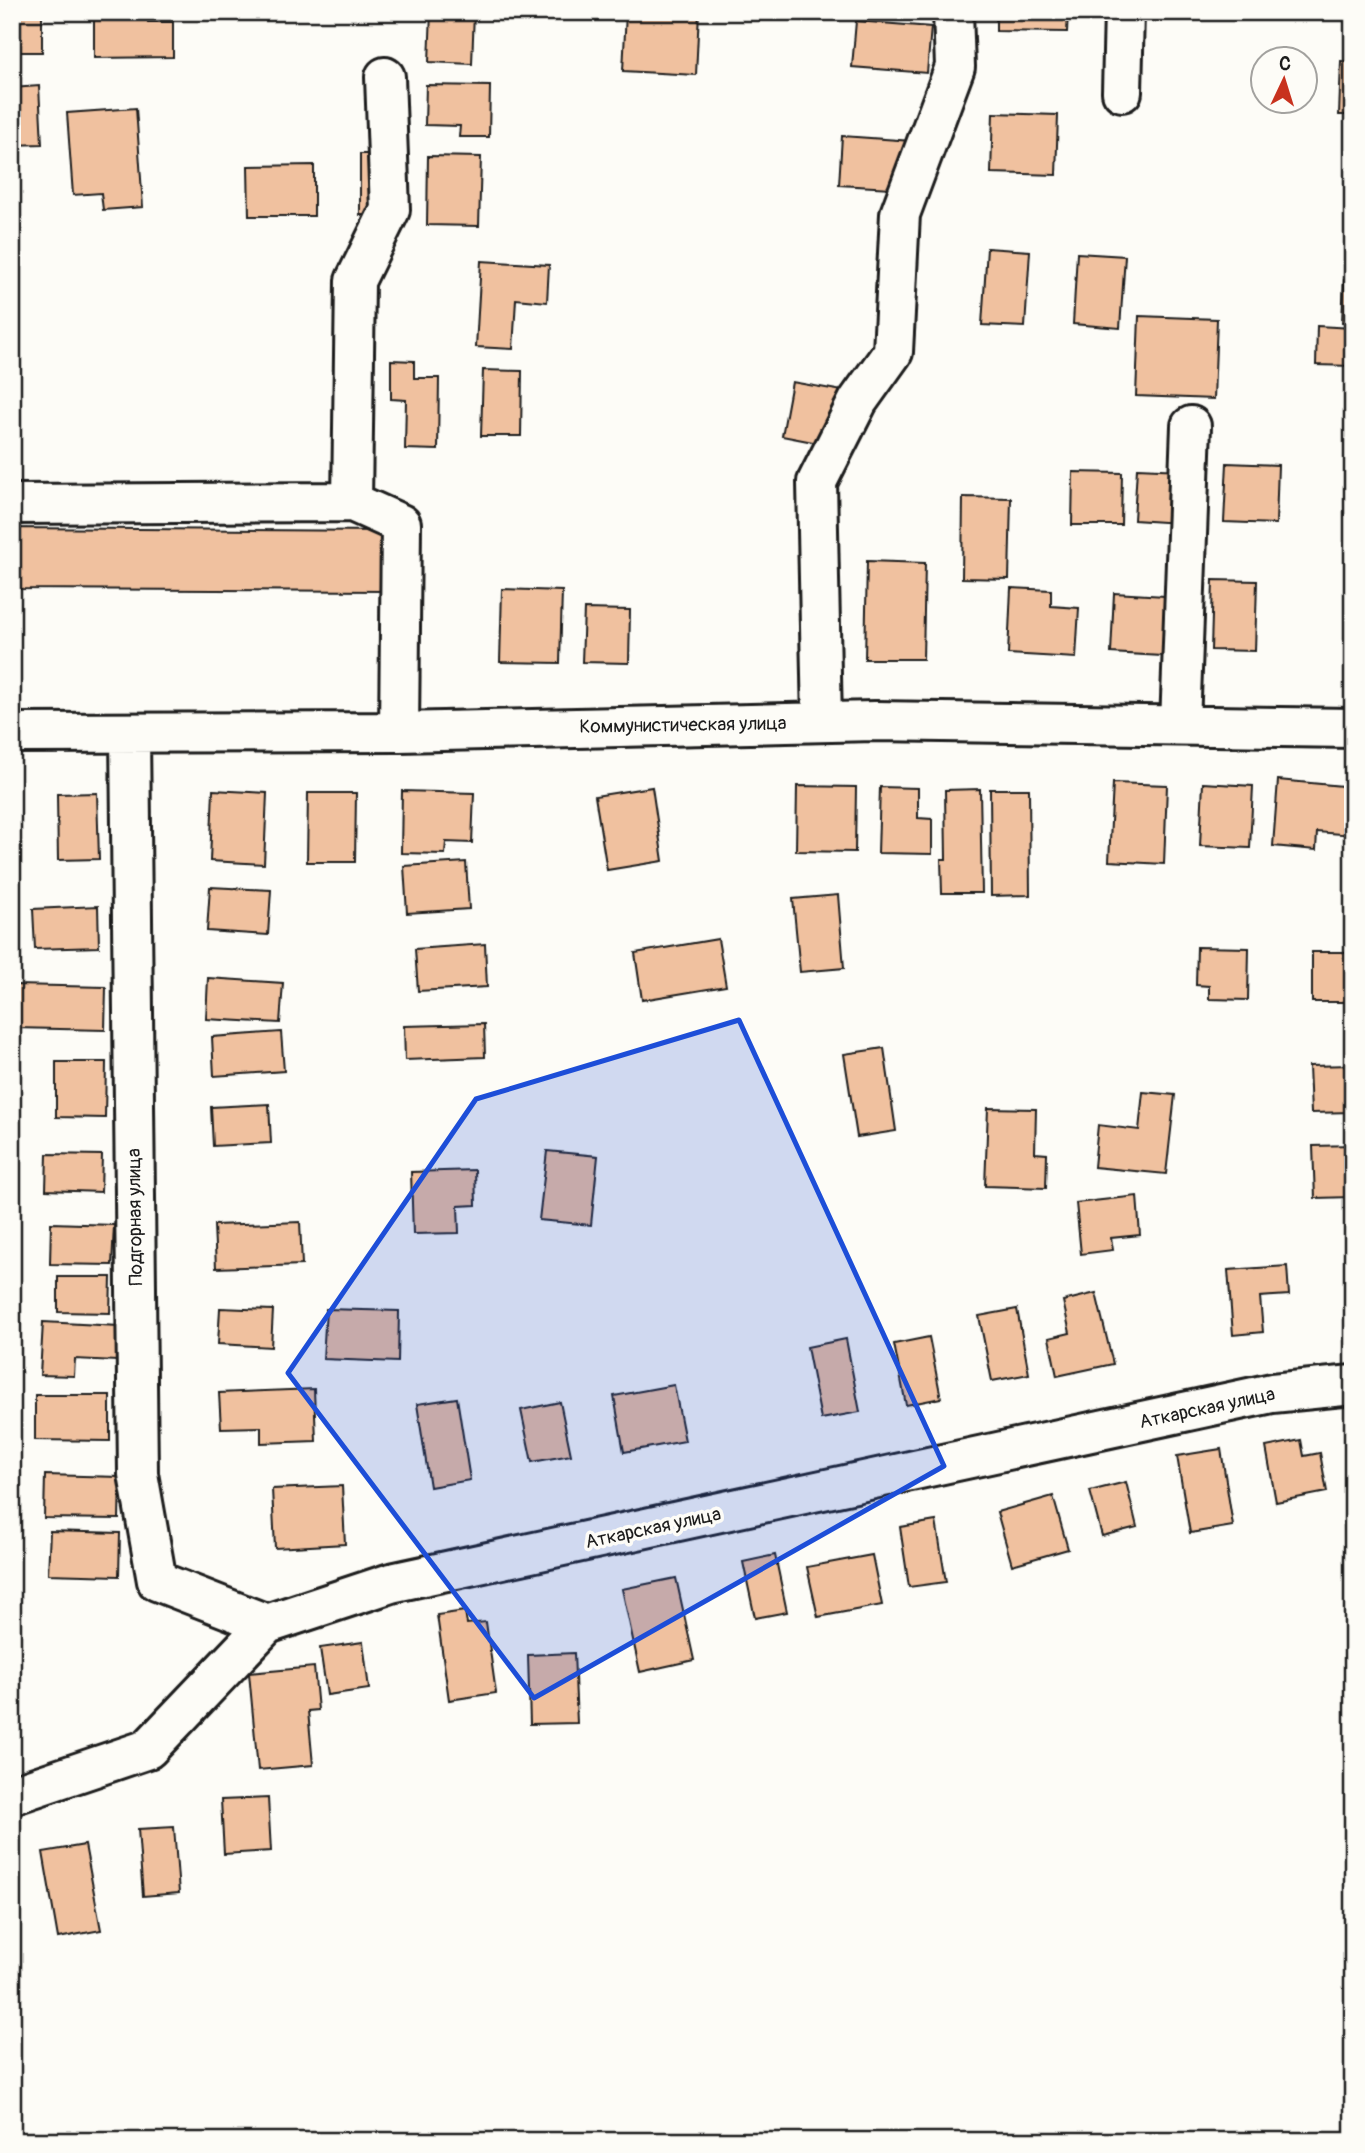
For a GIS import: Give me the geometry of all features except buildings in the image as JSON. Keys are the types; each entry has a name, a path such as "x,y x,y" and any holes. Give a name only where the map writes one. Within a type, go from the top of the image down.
{"street":[{"path":"822,722 817,482 858,401 893,352 900,214 955,67 953,12"},
{"path":"1122,92 1124,12"},
{"path":"352,502 355,281 390,210 385,77"},
{"path":"1180,725 1191,426"},
{"path":"12,504 352,502 401,524 399,732"},
{"name":"Коммунистическая улица","path":"12,733 399,732 822,722 1353,728"},
{"name":"Подгорная улица","path":"130,734 138,1474 157,1581 267,1624"},
{"name":"Аткарская улица","path":"12,1795 148,1749 267,1624 391,1583 1272,1393 1353,1384"}],"highlighted area":[{"path":"739,1020 944,1466 534,1698 288,1373 476,1099"}]}
